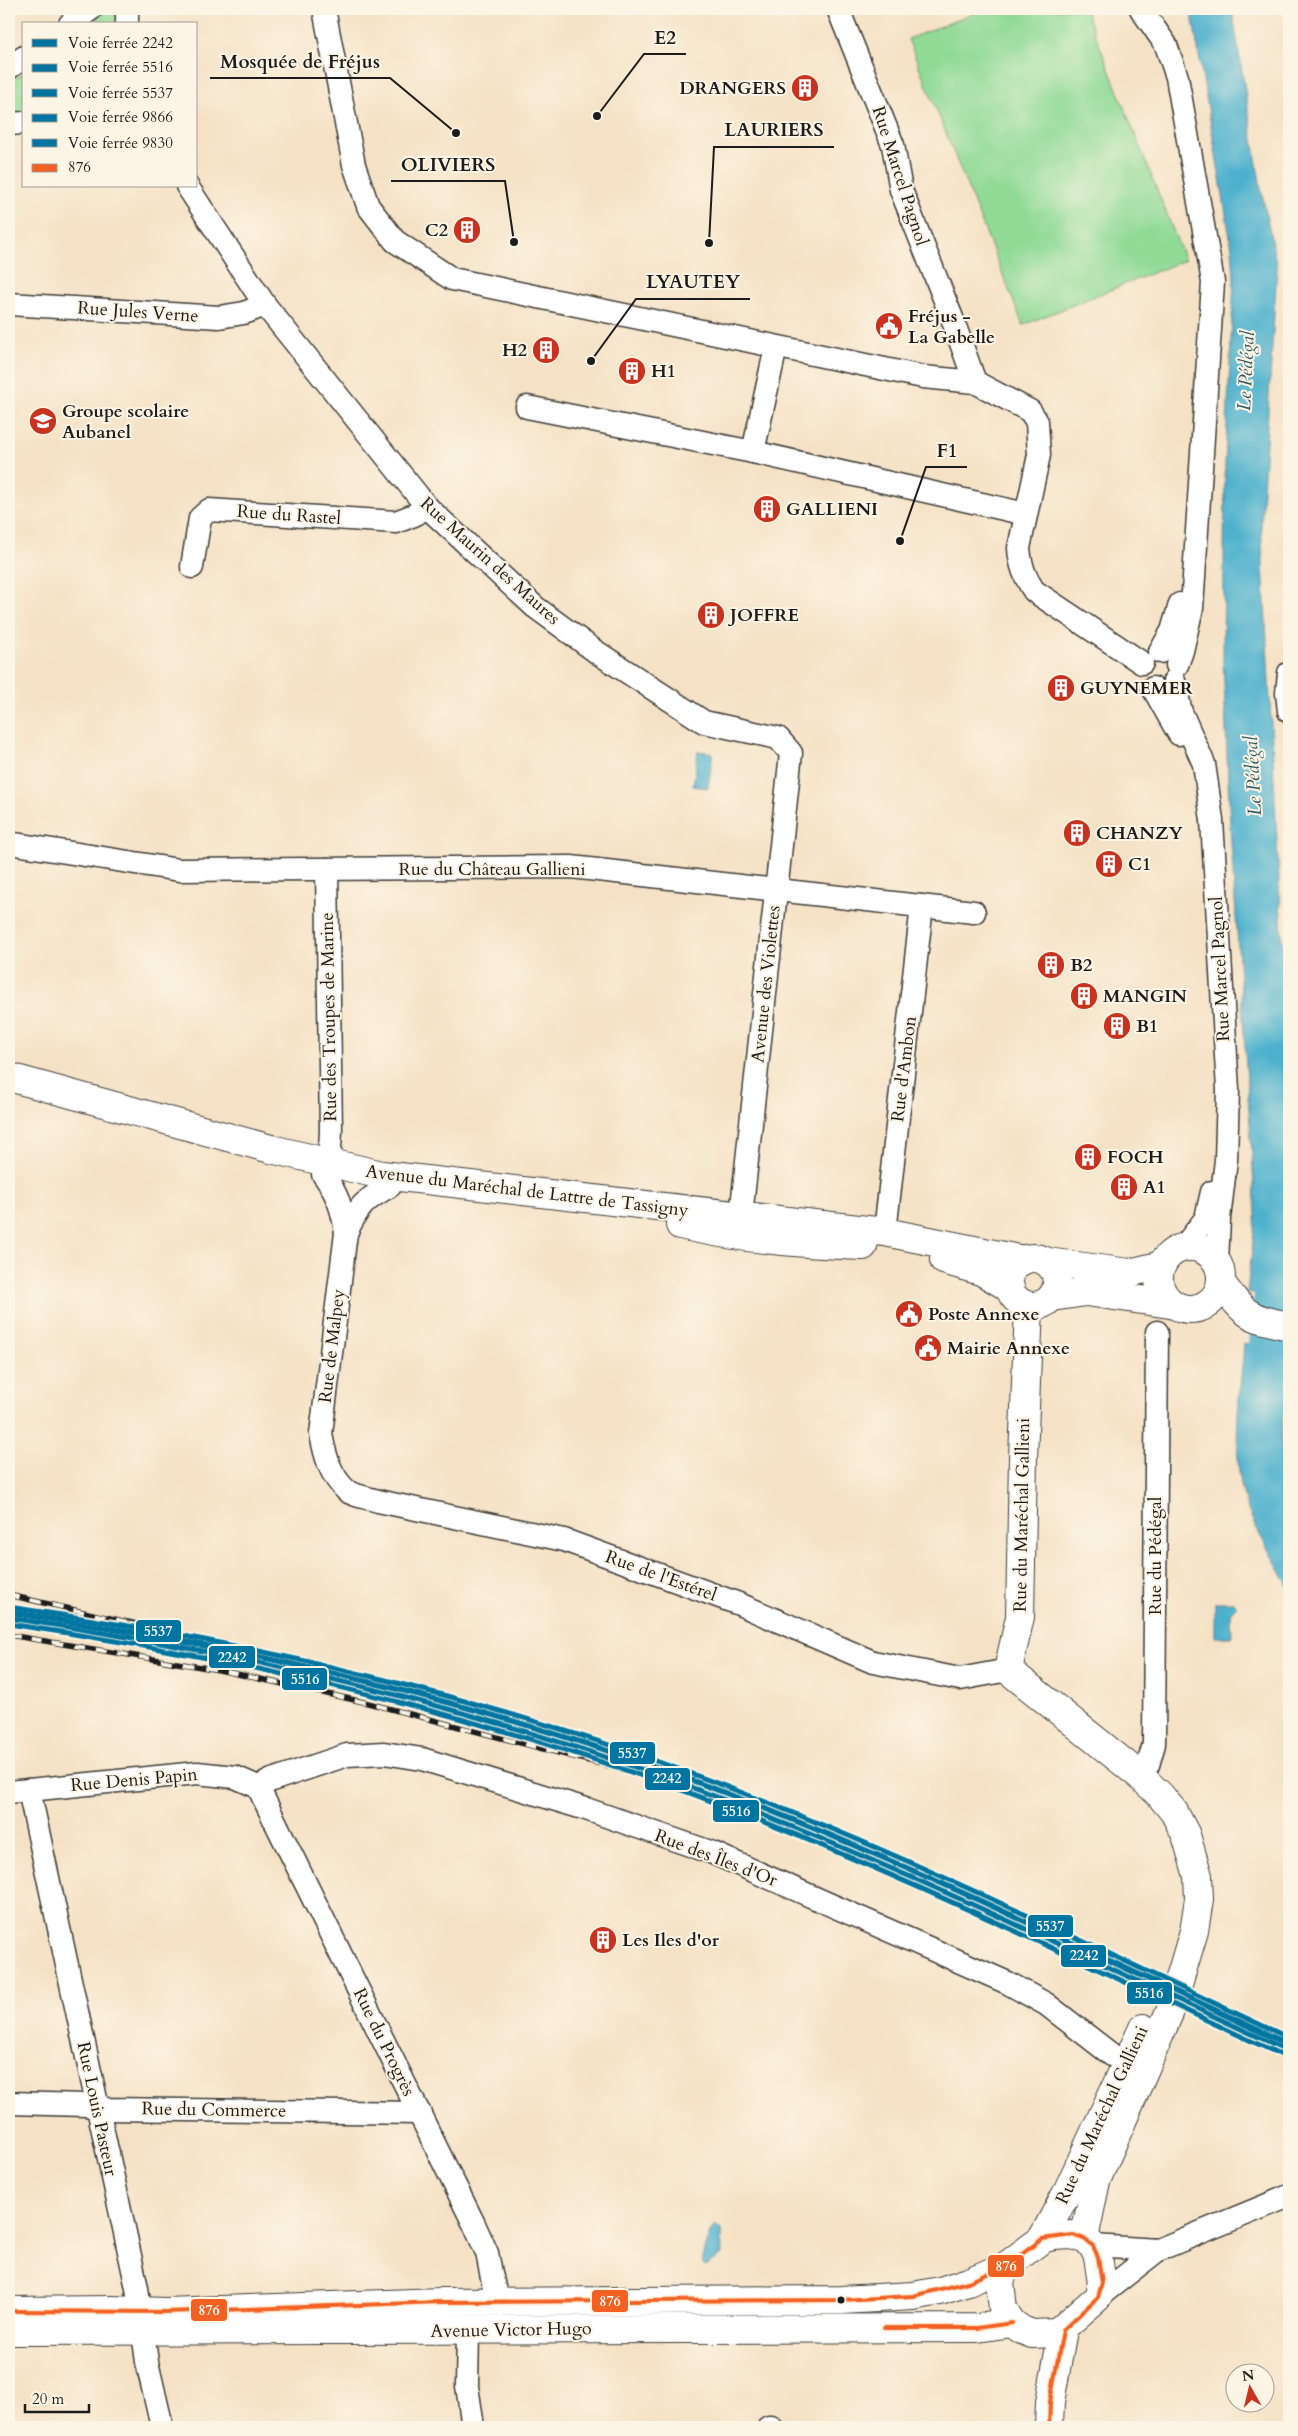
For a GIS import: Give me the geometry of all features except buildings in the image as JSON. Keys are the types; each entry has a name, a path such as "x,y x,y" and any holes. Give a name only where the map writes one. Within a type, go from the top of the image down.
{"main road":[{"name":"Avenue du Maréchal de Lattre de Tassigny","path":"9,1077 326,1169 353,1181 649,1218 727,1235 813,1245 873,1246 964,1264 981,1271 1010,1288"},
{"name":"Avenue du Maréchal de Lattre de Tassigny","path":"9,1088 326,1169 885,1232 1036,1261 1129,1273 1162,1265"},
{"path":"1170,1304 1162,1292 1159,1283 1162,1265 1170,1254 1183,1248 1203,1250 1244,1312"},
{"path":"1040,1302 1057,1286 1057,1278 1036,1261 1012,1270 1010,1288 1017,1300 1040,1302 1086,1292 1170,1304 1187,1310 1199,1308 1244,1312 1260,1320 1289,1326"},
{"path":"1199,1308 1210,1303 1218,1294 1219,1273"},
{"name":"Rue du Maréchal Gallieni","path":"1040,1302 1022,1465 1020,1616 1008,1670 1139,1775 1174,1812 1186,1835 1198,1876 1199,1899 1194,1930 1170,2011 1136,2067 1042,2238"},
{"name":"Rue du Maréchal Gallieni","path":"1089,2242 1096,2181 1136,2067"},
{"path":"1022,2329 1057,2333 1098,2296 1102,2284 1101,2270 1089,2242 1064,2235 1042,2238 1006,2266 1000,2281 1000,2296 1004,2309 1022,2329 1046,2376 1050,2414"},
{"name":"Avenue Victor Hugo","path":"9,2331 112,2329 141,2321 205,2311 496,2302 842,2300 913,2296 968,2282 1006,2266"},
{"name":"Avenue Victor Hugo","path":"9,2311 141,2321 468,2331 532,2329 1022,2329"},
{"path":"1050,2414 1062,2330"}],"street":[{"path":"73,22 91,9"},
{"path":"127,9 127,22"},
{"path":"324,9 354,165 368,206 395,241 452,279 922,377 975,382"},
{"name":"Rue Marcel Pagnol","path":"838,9 893,146 901,190 952,318 975,382 1030,411 1037,422 1040,455 1019,548 1020,564 1034,591 1161,670 1204,764 1212,820 1228,1090 1226,1160 1219,1219 1219,1273"},
{"path":"1125,9 1140,27 1157,54 1168,84 1201,277 1201,312 1182,591 1179,613 1161,670"},
{"path":"1141,9 1166,45 1177,77 1213,282 1192,608 1182,651 1161,670"},
{"path":"9,68 22,58"},
{"path":"9,124 22,123"},
{"name":"Rue Maurin des Maures","path":"189,188 265,305 427,507 535,607 595,651 704,722 778,738 790,753"},
{"name":"Rue Jules Verne","path":"9,304 219,317 244,313 265,305"},
{"path":"753,452 776,348"},
{"path":"526,407 753,452 1026,514"},
{"name":"Rue du Rastel","path":"192,567 200,518 209,510 396,522 414,516 427,507"},
{"name":"Rue Marcel Pagnol","path":"1161,670 1198,791 1216,1084 1216,1153 1210,1204 1206,1218 1183,1248"},
{"path":"1289,673 1287,692 1289,711"},
{"name":"Avenue des Violettes","path":"741,1216 790,753"},
{"name":"Rue du Château Gallieni","path":"9,843 179,870 571,867 974,912"},
{"name":"Rue des Troupes de Marine","path":"326,1169 331,1131 327,869"},
{"name":"Rue d'Ambon","path":"885,1232 922,906"},
{"name":"Rue de Malpey","path":"325,1458 321,1434 346,1233 343,1211 326,1169"},
{"name":"Rue de Malpey","path":"346,1233 356,1210 372,1196 390,1186"},
{"name":"Rue du Pédégal","path":"1139,1775 1148,1765 1154,1744 1157,1332"},
{"name":"Rue de l'Estérel","path":"325,1458 336,1478 348,1492 378,1501 564,1540 739,1604 873,1662 960,1679 1008,1670"},
{"name":"Rue des Îles d'Or","path":"258,1787 272,1780 347,1755 384,1753 422,1759 586,1809 713,1853 1008,1983 1057,2010 1112,2055 1136,2067"},
{"name":"Rue Denis Papin","path":"19,1791 197,1773 235,1777 258,1787"},
{"name":"Rue du Progrès","path":"258,1787 420,2113 486,2253 496,2302"},
{"name":"Rue Louis Pasteur","path":"19,1791 96,2107 137,2288 141,2321 162,2427"},
{"name":"Rue du Commerce","path":"9,2103 96,2107 420,2113"},
{"path":"1098,2296 1158,2250 1289,2196"},
{"path":"1089,2242 1158,2250"},
{"path":"468,2331 467,2386 473,2427"}],"green space":[{"path":"108,9 116,13 117,22 91,22"},
{"path":"984,9 1085,9 1185,260 1023,325 908,39"},
{"path":"22,74 22,118 9,118 9,82"}],"water":[{"path":"1191,9 1232,9 1261,189 1277,267 1261,523 1289,1078 1289,1303 1247,1292 1256,1215 1230,827 1223,659 1225,463 1234,279 1232,249"},
{"path":"698,751 713,753 708,788 693,786"},
{"path":"1244,1343 1288,1354 1281,1439 1282,1469 1289,1495 1289,1588 1251,1517 1244,1497 1240,1476 1237,1431"},
{"path":"1215,1602 1233,1602 1237,1606 1231,1612 1232,1637 1215,1637"},
{"path":"716,2225 721,2230 722,2255 706,2266 703,2265 704,2249 710,2233"}],"waterway":[{"name":"Le Pédégal","path":"1269,1402 1268,1349 1278,1247"}],"railway":[{"path":"9,1595 189,1636"},
{"path":"9,1635 219,1670 368,1703 646,1776 767,1816"}],"rail line":[{"name":"5537","path":"9,1607 181,1635 351,1671 518,1716 602,1742 761,1800 838,1831 1064,1932 1289,2038"},
{"name":"9866","path":"10,1612 180,1640 348,1677 514,1721 596,1747 678,1775 833,1836 986,1903 1289,2044"},
{"name":"9830","path":"9,1613 180,1641 350,1677 517,1722 600,1748 759,1806 912,1870 1286,2044"},
{"name":"2242","path":"9,1618 179,1646 348,1683 431,1704 596,1754 677,1782 833,1843 986,1910 1289,2051"},
{"name":"5516","path":"9,1624 179,1652 347,1689 430,1710 595,1760 754,1818 908,1882 1286,2057"}],"transit line":[{"name":"876","path":"9,2311 165,2312 441,2302 841,2300 913,2296 968,2282 1006,2266 1042,2239 1073,2235 1084,2239 1093,2246 1098,2257 1102,2283 1098,2297 1063,2330"},
{"name":"876","path":"884,2328 977,2328 1012,2323"},
{"name":"876","path":"1049,2427 1050,2402 1063,2330"}],"place":[{"name":"DRANGERS","path":"805,88"},
{"name":"E2","path":"597,116"},
{"name":"Mosquée de Fréjus","path":"456,133"},
{"name":"C2","path":"467,230"},
{"name":"OLIVIERS","path":"514,242"},
{"name":"LAURIERS","path":"709,243"},
{"name":"Fréjus - La Gabelle","path":"889,326"},
{"name":"H2","path":"546,350"},
{"name":"LYAUTEY","path":"591,361"},
{"name":"H1","path":"632,371"},
{"name":"Groupe scolaire Aubanel","path":"43,421"},
{"name":"GALLIENI","path":"767,509"},
{"name":"F1","path":"900,541"},
{"name":"JOFFRE","path":"711,615"},
{"name":"GUYNEMER","path":"1061,688"},
{"name":"CHANZY","path":"1077,833"},
{"name":"C1","path":"1109,864"},
{"name":"B2","path":"1051,965"},
{"name":"MANGIN","path":"1084,996"},
{"name":"B1","path":"1117,1026"},
{"name":"FOCH","path":"1088,1157"},
{"name":"A1","path":"1124,1187"},
{"name":"Poste Annexe","path":"909,1314"},
{"name":"Mairie Annexe","path":"928,1348"},
{"name":"Les Iles d'or","path":"603,1940"}]}
